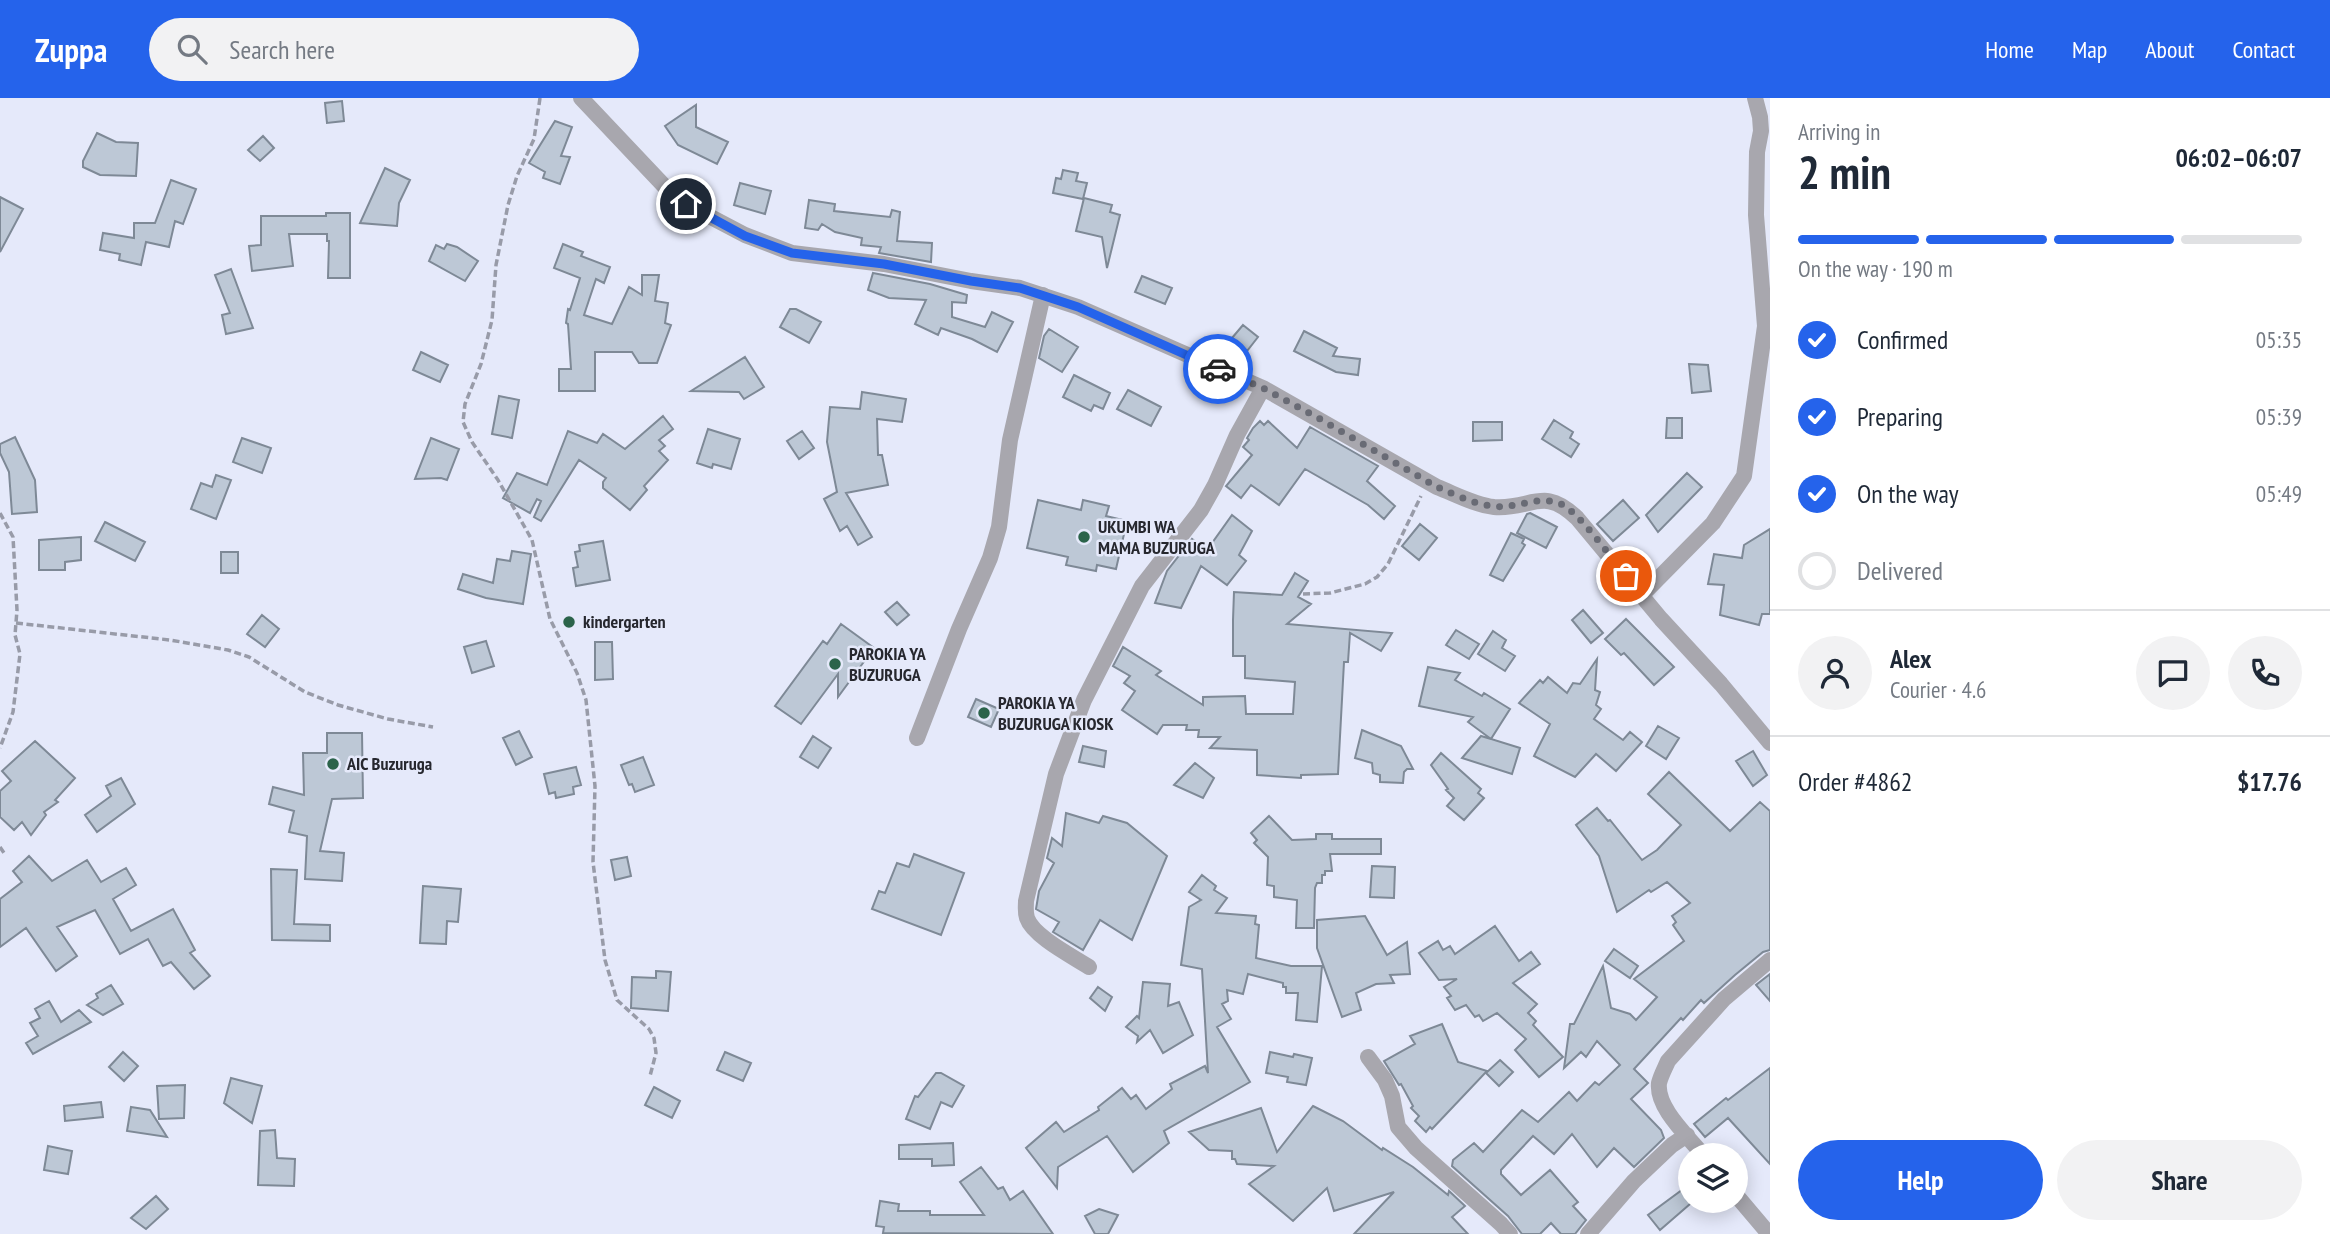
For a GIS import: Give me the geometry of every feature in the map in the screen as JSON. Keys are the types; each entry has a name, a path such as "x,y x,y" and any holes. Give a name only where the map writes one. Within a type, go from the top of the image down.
{"street":[{"path":"581,98 668,190 716,222 770,247 810,256 884,264 1020,288 1042,295 1078,307 1263,388 1427,481 1464,499 1492,506 1510,507 1549,500 1564,505 1770,743"},
{"path":"1642,595 1713,523 1744,476 1765,326 1756,215 1757,152 1761,124 1755,98"},
{"path":"917,738 990,558 999,527 1010,440 1042,295"},
{"path":"1089,967 1037,932 1028,920 1026,911 1028,891 1056,774 1084,700 1142,586 1201,510 1263,388"},
{"path":"1693,1143 1662,1101 1659,1085 1662,1073 1668,1061 1724,999 1770,960"},
{"path":"1368,1056 1385,1080 1392,1096 1398,1127 1416,1148 1510,1234"},
{"path":"1588,1234 1634,1181 1672,1145 1687,1135"},
{"path":"1748,1207 1768,1228"}],"path":[{"path":"540,98 534,139 517,176 508,205 496,265 492,320 481,364 465,404 463,422 472,442 498,480 532,540 550,619 572,662 586,700 596,786 593,862 605,960 617,1000 649,1029 653,1038 656,1053 650,1076"},
{"path":"1303,594 1330,593 1366,584 1377,577 1388,564 1427,481"},
{"path":"0,513 13,537 15,635 20,654 13,712 0,748"},
{"path":"16,623 170,640 228,650 249,657 305,692 338,705 388,719 433,727"},
{"path":"0,847 4,853"}],"building":[{"path":"342,101 344,121 327,123 325,103"},
{"path":"696,105 696,127 728,142 717,164 678,145 665,126"},
{"path":"555,121 572,127 561,156 570,157 560,184 543,178 545,172 529,163"},
{"path":"97,133 116,142 138,143 136,176 100,175 83,167 83,161"},
{"path":"263,136 274,148 260,161 248,150"},
{"path":"385,168 410,180 399,203 397,226 360,223"},
{"path":"1063,170 1078,173 1076,181 1087,183 1083,199 1053,193 1056,178 1061,179"},
{"path":"687,176 709,191 703,201 680,186"},
{"path":"171,180 196,189 183,224 175,221 169,247 146,242 141,265 119,260 120,254 100,250 103,233 134,238 134,223 155,223"},
{"path":"740,183 771,191 765,214 734,205"},
{"path":"0,197 23,209 0,252"},
{"path":"1084,198 1112,205 1110,212 1120,215 1107,268 1102,237 1076,231"},
{"path":"809,200 835,204 834,211 890,217 892,210 900,212 897,241 932,243 931,262 879,253 881,247 861,245 862,238 835,232 822,224 818,230 805,228"},
{"path":"326,213 350,213 350,278 328,278 327,234 289,234 293,266 252,271 249,246 261,245 261,216 326,216"},
{"path":"447,244 457,247 478,261 465,281 429,261 436,245 444,249"},
{"path":"563,244 583,252 581,256 610,267 604,283 596,279 584,315 612,324 629,287 642,295 642,275 659,275 655,301 668,303 665,323 671,325 657,363 639,363 632,352 595,352 595,391 559,391 559,369 571,369 566,323 568,309 570,310 580,278 554,268"},
{"path":"231,269 253,328 226,334 222,315 230,313 215,275"},
{"path":"873,273 930,284 967,295 966,303 952,302 952,317 985,327 992,312 1013,322 997,352 972,339 941,328 938,335 915,324 926,300 889,298 868,290"},
{"path":"1142,276 1172,288 1165,304 1135,292"},
{"path":"790,309 796,309 821,322 809,343 780,327"},
{"path":"1243,325 1258,337 1247,351 1232,338"},
{"path":"1049,329 1078,347 1062,372 1039,358 1044,336"},
{"path":"1304,331 1337,348 1333,356 1360,359 1358,375 1336,372 1294,351"},
{"path":"421,352 448,365 440,382 413,370"},
{"path":"745,357 764,387 744,399 739,392 691,391"},
{"path":"1689,364 1708,365 1711,391 1692,393"},
{"path":"1074,375 1110,393 1103,409 1094,405 1091,411 1063,397"},
{"path":"1128,390 1161,407 1151,426 1117,409"},
{"path":"862,392 906,399 902,422 877,419 878,455 882,455 888,485 846,493 872,537 858,545 847,526 840,531 824,499 837,492 827,442 830,407 860,409"},
{"path":"499,396 519,400 512,438 492,434"},
{"path":"663,416 673,429 659,440 665,446 659,451 668,460 644,486 647,490 630,510 603,488 606,478 579,460 541,521 534,517 541,501 537,499 530,513 503,498 517,473 547,485 568,431 597,443 603,434 625,449"},
{"path":"1667,418 1682,418 1682,438 1666,438"},
{"path":"1554,420 1573,432 1570,438 1579,444 1571,457 1542,439"},
{"path":"1260,421 1264,425 1268,421 1297,448 1310,427 1378,466 1367,481 1395,506 1384,519 1368,505 1305,469 1279,505 1251,485 1241,498 1226,486 1252,455 1243,447"},
{"path":"1473,422 1502,422 1502,440 1473,441"},
{"path":"708,429 740,439 731,469 713,464 712,468 697,463"},
{"path":"802,431 814,448 799,459 787,441"},
{"path":"15,437 35,480 37,512 12,514 9,472 0,453 0,444"},
{"path":"242,438 271,448 262,473 233,462"},
{"path":"431,438 459,449 447,480 415,479"},
{"path":"1687,473 1702,487 1658,532 1646,515"},
{"path":"216,475 231,480 216,519 191,509 201,483 212,487"},
{"path":"1038,500 1081,510 1083,500 1109,506 1106,516 1127,521 1116,569 1097,565 1096,571 1066,565 1068,557 1027,548"},
{"path":"1623,500 1639,518 1613,541 1597,524"},
{"path":"1530,513 1557,527 1546,548 1517,533"},
{"path":"1232,515 1252,531 1239,555 1246,561 1227,585 1201,566 1181,608 1155,603 1167,571 1192,539 1207,550"},
{"path":"105,522 145,542 135,561 95,541"},
{"path":"1420,524 1437,538 1419,560 1402,546"},
{"path":"1770,529 1770,614 1762,614 1759,625 1720,615 1724,585 1708,584 1714,554 1742,558 1744,545"},
{"path":"1511,533 1524,539 1522,543 1525,545 1503,581 1490,575"},
{"path":"81,537 81,560 65,562 65,570 39,570 39,540"},
{"path":"603,541 610,580 576,586 573,568 578,567 575,552 580,551 579,545"},
{"path":"512,551 531,554 523,604 486,598 458,589 463,574 493,583 497,559 510,561"},
{"path":"221,552 238,552 238,573 221,573"},
{"path":"1295,573 1308,581 1298,597 1311,604 1287,624 1392,633 1381,651 1350,633 1348,662 1344,662 1338,774 1301,775 1301,778 1257,775 1257,750 1210,748 1220,737 1198,737 1199,730 1186,730 1187,725 1163,725 1157,734 1122,710 1135,691 1124,683 1130,676 1113,666 1123,647 1161,671 1156,675 1203,705 1203,697 1245,696 1246,714 1293,714 1295,682 1245,678 1245,656 1233,656 1233,620 1234,592 1282,595"},
{"path":"897,602 909,615 897,625 885,612"},
{"path":"1583,610 1603,633 1591,643 1572,620"},
{"path":"262,615 279,629 265,647 247,634"},
{"path":"1626,619 1674,667 1654,685 1624,653 1621,655 1605,639"},
{"name":"PAROKIA YA BUZURUGA","path":"841,624 874,648 838,697 838,674 801,724 775,706 823,641 827,644"},
{"path":"1456,630 1479,644 1469,659 1446,645"},
{"path":"1493,631 1506,640 1502,648 1515,656 1505,671 1478,654"},
{"path":"486,641 494,666 472,673 464,647"},
{"path":"595,642 612,642 613,679 595,680"},
{"path":"1597,659 1595,690 1600,692 1596,705 1601,709 1594,719 1623,740 1630,732 1642,742 1616,771 1596,754 1575,777 1534,756 1550,724 1519,703 1540,680 1543,683 1548,677 1567,693 1573,683 1580,684"},
{"path":"1428,667 1460,673 1455,680 1510,709 1491,739 1468,722 1473,717 1419,706"},
{"name":"PAROKIA YA BUZURUGA KIOSK","path":"976,699 999,709 991,727 968,717"},
{"path":"1658,726 1679,738 1666,759 1646,746"},
{"path":"1362,730 1401,746 1413,769 1404,772 1403,783 1380,782 1380,775 1373,773 1372,763 1355,758"},
{"path":"519,731 532,757 516,765 503,738"},
{"path":"327,733 362,733 363,798 332,799 320,851 344,853 342,881 305,879 307,836 289,832 294,811 269,804 273,787 304,795 303,753 327,753"},
{"path":"813,736 831,748 818,768 800,757"},
{"path":"1481,736 1520,748 1512,774 1462,758"},
{"path":"35,741 75,778 55,800 58,802 44,812 46,815 31,835 22,822 14,830 0,817 0,791 11,781 2,771"},
{"path":"1083,746 1106,751 1104,767 1079,762"},
{"path":"1753,751 1767,775 1753,786 1736,761"},
{"path":"1441,753 1481,789 1478,793 1484,798 1464,820 1447,806 1454,798 1431,765"},
{"path":"643,757 654,785 635,792 632,784 629,785 621,765"},
{"path":"1195,763 1214,778 1203,798 1174,785"},
{"path":"576,767 581,785 573,787 574,794 556,798 555,792 549,794 544,774"},
{"path":"1669,772 1730,831 1760,802 1770,811 1770,950 1763,952 1704,1003 1701,1000 1634,1069 1648,1083 1631,1099 1661,1130 1664,1138 1634,1167 1614,1148 1597,1167 1572,1134 1554,1154 1533,1136 1501,1170 1501,1174 1521,1195 1550,1170 1578,1202 1573,1206 1586,1220 1575,1234 1561,1234 1551,1223 1540,1234 1522,1234 1508,1216 1452,1166 1453,1160 1474,1143 1483,1152 1522,1110 1538,1122 1569,1092 1577,1101 1595,1082 1599,1085 1620,1065 1597,1041 1586,1057 1581,1052 1564,1068 1570,1024 1574,1024 1603,966 1611,1008 1630,1014 1636,1020 1657,997 1634,979 1684,941 1673,925 1676,922 1672,916 1690,903 1667,882 1651,892 1649,890 1617,912 1599,856 1576,825 1597,808 1642,860 1657,850 1681,825 1648,794"},
{"path":"121,778 135,804 97,832 85,815 111,796 106,786"},
{"path":"1066,813 1099,823 1103,816 1127,823 1167,856 1132,940 1100,920 1083,950 1053,932 1059,922 1036,909 1039,891 1054,863 1047,858 1052,838 1062,846"},
{"path":"1269,816 1292,840 1316,839 1316,834 1332,834 1332,839 1381,839 1381,854 1330,854 1332,871 1325,871 1322,883 1317,883 1315,888 1314,928 1296,928 1297,900 1274,897 1274,886 1267,885 1268,857 1254,843 1257,840 1251,833"},
{"path":"914,854 964,873 941,935 872,909 879,891 885,893 897,863 909,867"},
{"path":"29,856 52,881 87,860 101,882 126,868 136,885 113,899 131,931 173,909 195,950 190,953 210,976 194,989 171,962 163,966 148,939 120,954 95,910 57,927 77,956 56,971 26,928 0,947 0,899 22,882 13,871"},
{"path":"627,857 631,876 615,880 611,860"},
{"path":"1372,866 1395,867 1394,898 1370,897"},
{"path":"271,869 297,870 294,924 330,925 330,941 272,940"},
{"path":"1202,875 1216,886 1214,890 1227,898 1216,913 1256,916 1255,924 1259,925 1256,958 1291,966 1322,966 1317,1022 1296,1020 1298,993 1286,993 1283,983 1248,974 1243,994 1227,990 1228,1001 1222,1004 1231,1019 1217,1027 1250,1082 1164,1131 1169,1143 1133,1172 1107,1136 1058,1167 1057,1188 1026,1148 1056,1122 1064,1132 1099,1110 1098,1107 1122,1088 1131,1099 1136,1095 1146,1109 1172,1089 1170,1084 1205,1066 1208,1073 1202,969 1181,965 1189,907 1201,900 1189,892"},
{"path":"423,886 461,889 458,922 447,921 446,944 420,943"},
{"path":"1365,916 1387,955 1407,942 1410,974 1390,975 1394,983 1376,984 1356,993 1361,1010 1342,1017 1317,948 1317,920"},
{"path":"1495,926 1519,961 1531,952 1540,964 1513,983 1537,1004 1528,1013 1536,1021 1533,1025 1563,1057 1539,1077 1515,1050 1526,1039 1497,1013 1483,1021 1479,1015 1475,1017 1466,1005 1455,1010 1447,998 1451,996 1444,987 1457,979 1439,980 1419,953 1438,941 1443,950 1450,946 1455,954"},
{"path":"1614,949 1638,966 1630,978 1605,961"},
{"path":"656,971 671,972 668,1011 631,1008 632,977 656,978"},
{"path":"1770,974 1770,1001 1756,985"},
{"path":"1143,982 1170,984 1168,1006 1179,1002 1193,1035 1163,1053 1150,1030 1137,1042 1138,1036 1126,1027 1137,1016 1139,1018"},
{"path":"111,985 123,1004 103,1015 87,1005 98,998 96,994"},
{"path":"1098,987 1112,997 1105,1011 1090,998"},
{"path":"49,1001 61,1022 79,1010 91,1022 33,1054 26,1043 38,1036 30,1023 40,1018 35,1009"},
{"path":"1442,1024 1458,1062 1487,1071 1432,1129 1430,1127 1426,1132 1415,1121 1419,1116 1411,1108 1413,1106 1401,1084 1399,1085 1384,1061 1415,1044 1410,1036"},
{"path":"123,1052 138,1066 124,1081 109,1067"},
{"path":"725,1052 751,1063 743,1081 717,1070"},
{"path":"1270,1052 1312,1058 1306,1085 1287,1082 1288,1077 1266,1073"},
{"path":"1500,1060 1513,1072 1499,1086 1486,1073"},
{"path":"1770,1068 1770,1164 1728,1118 1705,1137 1694,1124"},
{"path":"936,1073 941,1073 964,1086 952,1107 941,1102 930,1129 906,1119 915,1096 918,1097"},
{"path":"231,1078 262,1086 252,1123 224,1103"},
{"path":"185,1085 184,1118 159,1119 157,1086"},
{"path":"654,1087 680,1101 672,1118 645,1105"},
{"path":"101,1102 103,1117 65,1121 64,1106"},
{"path":"1313,1106 1343,1121 1382,1150 1383,1148 1413,1167 1448,1195 1449,1191 1465,1206 1452,1217 1468,1234 1354,1234 1394,1192 1334,1211 1327,1188 1293,1221 1249,1184 1274,1166 1237,1164 1235,1159 1232,1159 1232,1151 1209,1150 1189,1132 1261,1108 1277,1152"},
{"path":"131,1107 150,1110 167,1137 127,1131"},
{"path":"275,1130 277,1158 295,1159 294,1186 258,1185 260,1131"},
{"path":"953,1143 954,1165 932,1166 932,1159 899,1159 899,1145"},
{"path":"48,1146 72,1151 68,1174 44,1170"},
{"path":"981,1167 998,1189 1003,1187 1010,1200 1023,1191 1053,1234 883,1233 884,1227 876,1226 880,1201 899,1204 898,1211 930,1211 930,1215 984,1215 960,1182"},
{"path":"1678,1193 1680,1213 1660,1230 1648,1215"},
{"path":"156,1196 168,1209 146,1229 131,1218"},
{"path":"1099,1209 1118,1215 1108,1234 1095,1234 1085,1216"}],"way so far":[{"path":"1218,369 1263,388 1437,487 1464,499 1492,506 1510,507 1549,500 1564,505 1626,576"}],"place":[{"name":"UKUMBI WA MAMA BUZURUGA","path":"1084,537"},
{"name":"kindergarten","path":"569,622"},
{"name":"PAROKIA YA BUZURUGA","path":"835,664"},
{"name":"PAROKIA YA BUZURUGA KIOSK","path":"984,713"},
{"name":"AIC Buzuruga","path":"333,764"}],"route":[{"path":"686,204 745,236 792,253 884,264 1020,288 1078,307 1218,369"}]}
